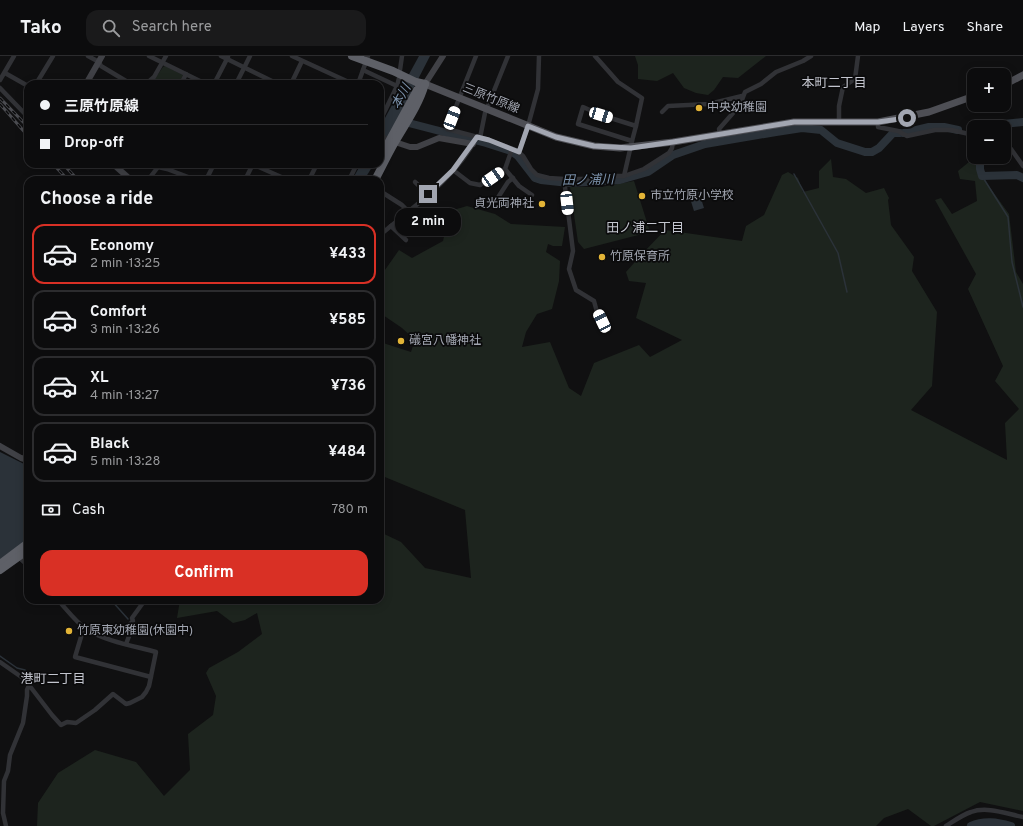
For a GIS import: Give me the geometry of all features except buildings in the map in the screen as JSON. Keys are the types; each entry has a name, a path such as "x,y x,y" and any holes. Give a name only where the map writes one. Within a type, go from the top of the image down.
{"highway":[{"path":"352,56 368,58 420,82 422,93 384,152"},
{"path":"384,158 391,140"},
{"path":"0,564 19,557 24,549"},
{"path":"0,570 24,553"}],"main road":[{"path":"1011,81 1023,75"},
{"name":"三原竹原線","path":"420,82 556,137 594,146 673,142 794,122 878,122 929,112 967,98"}],"street":[{"path":"0,80 14,56"},
{"path":"38,80 53,56"},
{"path":"88,56 100,59"},
{"path":"149,56 198,80"},
{"path":"151,80 163,63 166,56"},
{"path":"221,56 227,57 270,80"},
{"path":"238,80 250,56"},
{"path":"292,56 344,80"},
{"path":"384,113 403,73 402,56"},
{"path":"420,82 443,56"},
{"path":"476,56 447,129 476,140 519,152 537,175 565,181 609,176 624,176 644,169 669,153 673,142"},
{"path":"384,232 408,212 453,170 476,140 508,56"},
{"path":"519,152 538,89 539,56"},
{"path":"595,56 618,82 642,98 624,176"},
{"path":"720,134 719,129 740,105 742,96 745,92 760,84 776,72 803,61 811,56"},
{"path":"839,123 839,106 843,87 855,79 858,56"},
{"path":"216,80 227,57"},
{"path":"359,80 368,58"},
{"path":"88,80 100,59"},
{"path":"100,59 101,66 124,80"},
{"path":"293,80 302,61"},
{"path":"363,70 397,86"},
{"path":"5,73 24,84"},
{"path":"183,80 186,74"},
{"path":"0,88 24,113"},
{"path":"662,112 668,106 710,104 742,96"},
{"path":"631,144 578,124 583,107 601,115 636,126"},
{"path":"878,122 878,127 898,131 907,136 935,130 951,130 967,133"},
{"path":"384,137 410,147 417,147 439,138 476,140"},
{"path":"453,170 470,184 480,185 505,169 512,149"},
{"path":"1011,149 1023,166"},
{"path":"118,168 126,176"},
{"path":"164,168 185,176"},
{"path":"262,168 279,176"},
{"path":"505,169 519,186 532,194"},
{"path":"497,199 508,182 513,178"},
{"path":"565,181 573,251 569,269 576,290 594,301 597,312 602,321"},
{"path":"415,182 428,194"},
{"path":"384,194 402,205 421,227 431,233"},
{"path":"391,226 406,240"},
{"path":"0,446 24,459"},
{"path":"19,557 24,556"},
{"path":"19,557 24,562"},
{"path":"0,662 30,683 29,685 61,725 67,722 76,723 95,710 112,694 126,704 142,696 146,692 151,677 156,652 95,634 84,627 62,604"},
{"path":"126,644 133,626 130,624 133,621 132,618 142,604"},
{"path":"84,627 75,657 151,677"},
{"path":"6,826 3,813 2,780 8,771 10,755 24,723 27,690 29,685"},
{"path":"946,826 966,814 980,810 988,810 1023,817"}],"shaded area":[{"path":"635,56 766,56 738,78 723,77 714,90 708,95 696,93 684,88 673,73 657,81 638,79 638,65"},
{"path":"165,66 183,75 181,80 154,80"},
{"path":"831,159 833,177 846,179 866,193 884,188 889,198 891,225 914,257 912,271 937,312 932,386 911,410 1007,460 1005,423 1019,409 995,381 1003,366 968,289 976,274 935,200 941,198 952,214 977,201 975,181 960,179 958,171 967,164 978,164 980,174 1009,214 1016,272 1023,284 1023,811 980,802 934,826 931,826 908,809 884,818 876,826 37,826 38,803 58,773 95,750 136,762 164,796 190,770 188,734 213,715 216,696 206,673 209,668 238,652 262,634 257,613 245,620 233,623 217,611 177,618 179,604 384,604 384,534 401,542 425,568 471,578 465,510 384,477 384,343 411,352 415,340 402,328 384,316 384,271 399,250 412,258 443,241 450,211 467,206 495,214 511,224 565,227 562,246 553,246 548,244 546,252 560,261 559,281 552,309 537,314 526,332 522,347 550,342 569,388 581,396 594,363 639,345 650,357 682,340 636,318 646,283 629,281 626,272 665,230 742,241 746,226 764,215 782,175 788,172 798,178 803,192 819,188 819,171"},
{"path":"634,181 650,232 584,249 578,242 570,187 601,187"}],"water":[{"name":"本川","path":"419,56 430,56 384,145 384,120"},
{"path":"359,168 372,168 366,176 354,176"},
{"path":"699,192 704,208 694,211 689,195"},
{"path":"0,452 24,464 24,556 0,574"}],"waterway":[{"name":"田ノ浦川","path":"401,121 511,151 518,156 535,178 569,183 620,180 648,172 673,155 705,144 802,128 821,130 837,143 865,152 872,152 879,148 893,133 900,133"},
{"name":"田ノ浦川","path":"1011,123 1023,122"},
{"name":"田ノ浦川","path":"904,133 929,127 944,127 958,130"},
{"path":"980,164 982,176 1017,175 1023,178"},
{"path":"794,174 838,253 847,292"},
{"path":"982,176 1008,217 1012,262 1023,307"},
{"path":"115,604 128,619"},
{"path":"0,656 17,668 25,670 34,679"},
{"path":"971,826 991,822 1011,826"}],"railway":[{"path":"0,98 24,123"},
{"path":"0,104 24,131"},
{"path":"57,168 64,176"},
{"path":"67,168 74,176"}],"place":[{"name":"中央幼稚園","path":"699,108"},
{"name":"市立竹原小学校","path":"642,196"},
{"name":"貞光両神社","path":"542,204"},
{"name":"竹原保育所","path":"602,257"},
{"name":"礒宮八幡神社","path":"401,341"},
{"name":"竹原東幼稚園(休園中)","path":"69,631"}],"district":[{"name":"本町二丁目","path":"834,84"},
{"name":"田ノ浦二丁目","path":"645,229"},
{"name":"港町二丁目","path":"53,680"}],"route":[{"path":"428,194 453,170 477,137 489,140 519,152 528,126 556,137 594,146 631,148 794,122 878,122 907,118"}]}
